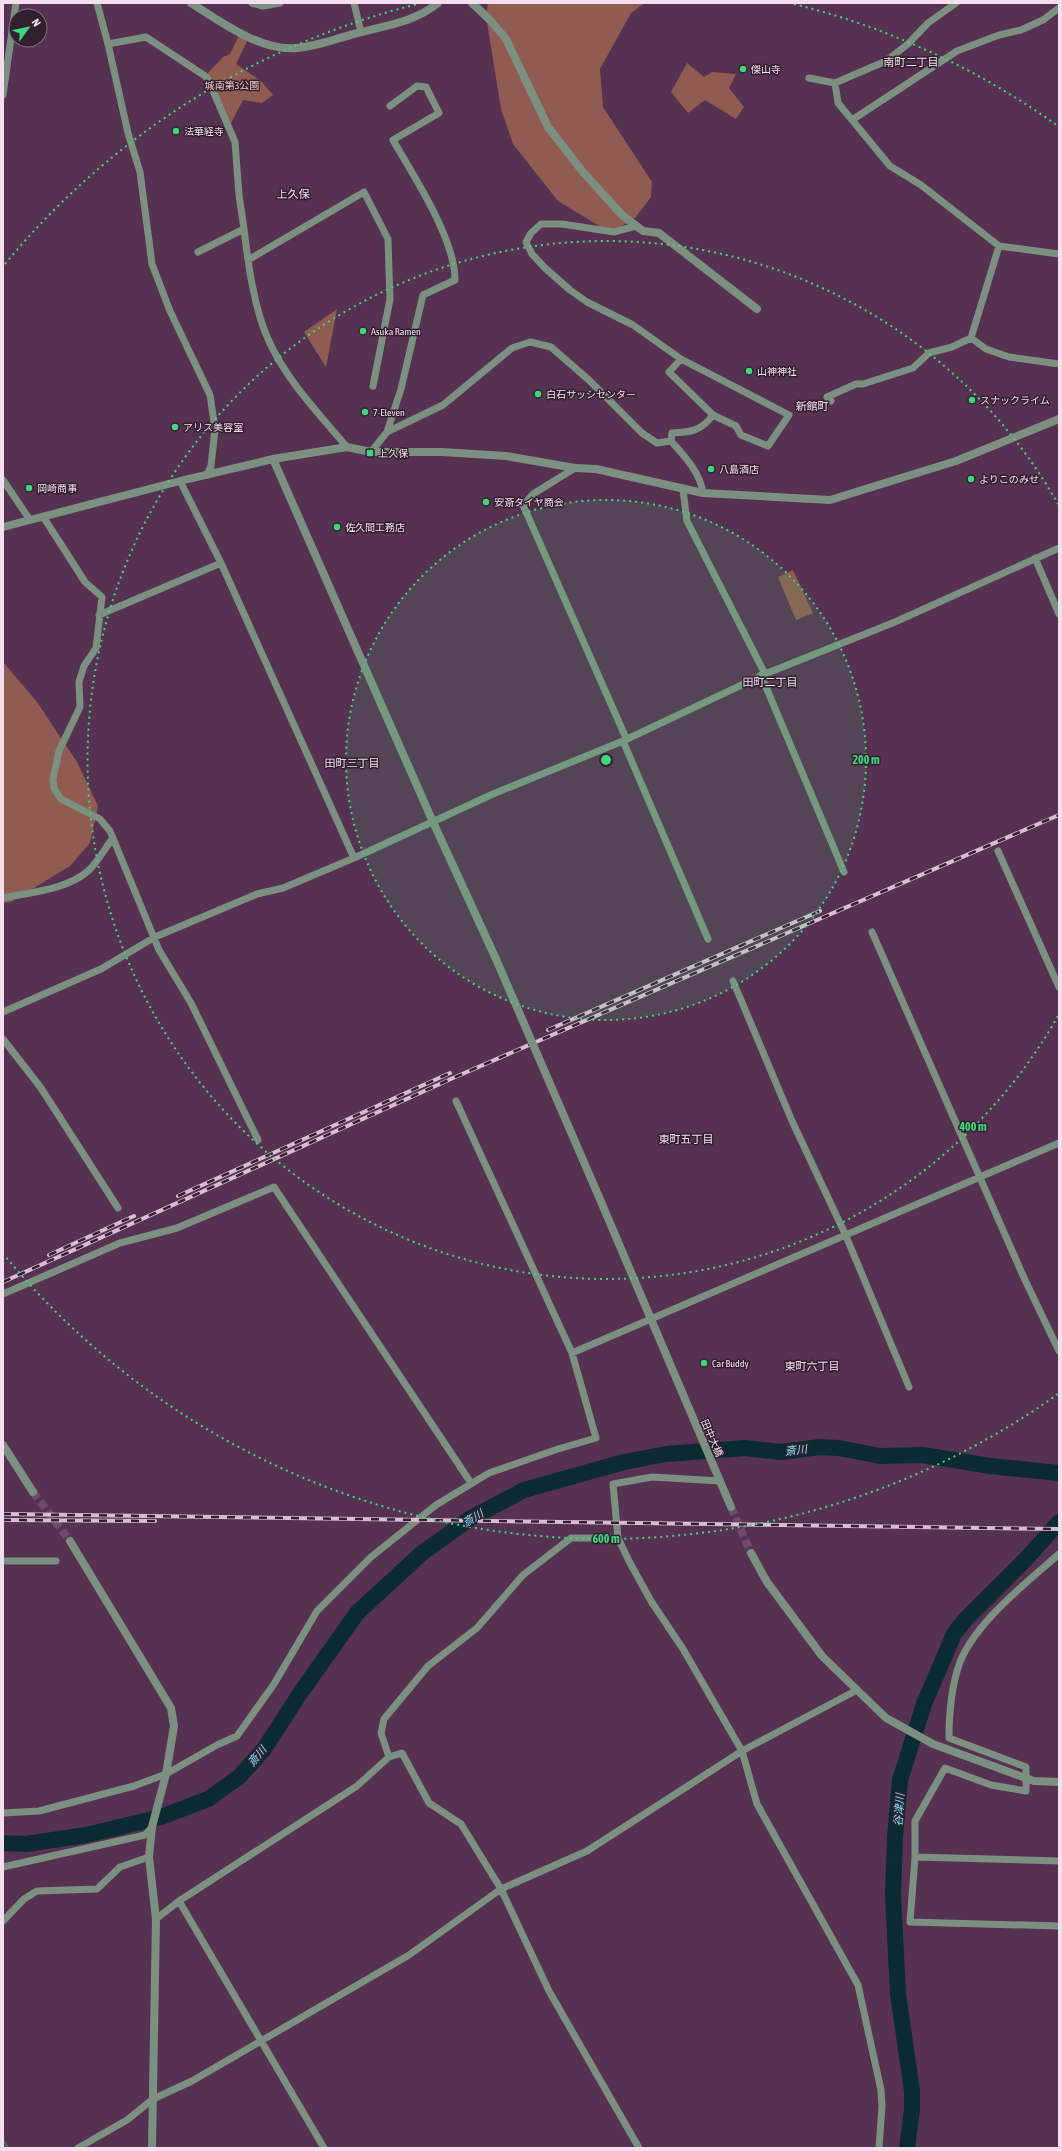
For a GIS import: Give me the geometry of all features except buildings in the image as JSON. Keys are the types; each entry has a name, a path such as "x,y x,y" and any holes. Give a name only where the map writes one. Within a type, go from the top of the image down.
{"street":[{"path":"3,95 5,54 16,3"},
{"path":"97,3 128,133 140,172 152,264 170,311 210,395 215,429 211,466 207,475"},
{"path":"191,3 240,33 270,45 295,49 319,45 361,32 403,22 429,10 438,3"},
{"path":"252,3 262,6 280,3"},
{"path":"354,3 361,32"},
{"path":"472,3 490,20 506,39 548,127 604,197 636,226 643,231 659,233 757,309"},
{"path":"809,78 835,83 886,61 908,44 928,23 956,3"},
{"path":"852,120 957,52 1028,27 1043,20 1059,8"},
{"path":"108,44 146,37 205,76 235,142 239,195 248,260 268,338 277,357 296,385 347,448"},
{"path":"835,83 838,103 890,166 921,185 999,246 1059,254"},
{"path":"371,452 387,432 401,389 423,295 455,280 455,267 440,226 393,140 439,113 426,87 417,86 390,106"},
{"path":"248,260 364,192 388,239 390,299 373,386"},
{"path":"636,226 614,232 562,224 541,224 531,233 526,242 532,254 570,290 587,302 633,326 681,359 789,415 768,446 741,435 736,426 713,415 669,372 681,359"},
{"path":"198,252 244,229"},
{"path":"831,401 827,397 856,384 863,384 913,368 929,353 952,347 971,338 999,246"},
{"path":"971,338 986,349 1010,357 1059,364"},
{"path":"387,432 443,404 512,348 530,342 551,347 572,364 642,433 657,443 671,441"},
{"path":"703,494 701,481 692,465 671,441 672,433 690,432 705,426 713,415"},
{"path":"3,527 44,518 180,481 273,459 347,448 371,452 442,452 506,456 575,468 596,469 703,494 830,500 956,461 1059,419"},
{"name":"田中大橋","path":"273,459 433,822 496,959 653,1319 689,1410 731,1507"},
{"path":"575,468 533,494 523,505 625,739 708,939"},
{"path":"3,480 30,520"},
{"path":"180,481 221,563 354,858"},
{"path":"683,490 687,521 763,674 844,872"},
{"path":"44,518 85,582 102,597 96,648 84,666 79,682 80,707 59,751 53,779 54,788 61,799 100,819 110,830 156,938 159,950 191,1002 258,1140"},
{"path":"3,1012 101,969 156,938 256,894 283,888 354,858 493,794 625,739 763,674 895,622 1059,548"},
{"path":"1035,558 1059,614"},
{"path":"99,615 221,563"},
{"path":"3,898 59,886 73,880 89,870 113,838"},
{"path":"998,851 1059,987"},
{"path":"872,932 1025,1280 1059,1351"},
{"path":"733,981 792,1121 846,1236 909,1387"},
{"path":"3,1039 41,1088 118,1208"},
{"path":"3,1814 39,1811 165,1777 237,1736 274,1684 317,1611 338,1588 371,1557 436,1505 471,1483 496,1471 558,1449 596,1438 572,1353 456,1101"},
{"path":"572,1353 1059,1143"},
{"path":"3,1294 120,1243 177,1228 274,1188 471,1483"},
{"path":"3,1445 33,1492"},
{"path":"719,1478 652,1477 613,1484 618,1538 651,1602 683,1649 742,1751 757,1804 860,1990 882,2106 879,2148"},
{"path":"388,1757 381,1733 384,1719 428,1666 477,1628 523,1575 571,1538 618,1538"},
{"path":"70,1541 171,1708 174,1726 165,1777 152,1827 149,1857 156,1919 152,2148"},
{"path":"750,1553 767,1582 822,1656 886,1718 933,1744 1034,1781 1059,1782"},
{"path":"1059,1554 1010,1598 990,1618 975,1638 961,1661 949,1708 948,1738 1026,1767 1026,1791 991,1785 945,1768 915,1821 915,1857 910,1922 1059,1926"},
{"path":"3,1561 56,1562"},
{"path":"78,2148 127,2120 153,2099 192,2081 409,1956 501,1889 588,1851 742,1751 857,1690"},
{"path":"156,1919 179,1901 357,1786 388,1757 402,1753 429,1803 460,1824 501,1889 549,1991 639,2148"},
{"path":"3,1867 145,1835 152,1827"},
{"path":"3,1921 24,1899 37,1891 97,1889 120,1867 149,1857"},
{"path":"915,1857 1059,1861"},
{"path":"179,1901 324,2148"}],"green space":[{"path":"488,3 645,3 631,13 600,69 603,107 652,182 651,197 636,217 611,233 558,201 513,144 501,109 486,16"},
{"name":"城南第3公園","path":"240,33 249,37 236,64 261,81 273,95 262,103 243,100 229,127 205,76 223,57 230,54"},
{"path":"687,63 704,77 712,72 736,74 729,88 744,107 736,119 705,100 688,113 671,92"},
{"path":"337,309 326,367 304,332"},
{"path":"793,570 813,613 796,620 778,577"},
{"path":"3,662 37,702 77,762 98,806 90,843 70,866 11,902 3,903"}],"waterway":[{"name":"斎川","path":"3,1843 26,1844 86,1835 161,1817 208,1799 239,1777 264,1749 301,1692 357,1613 422,1553 471,1518 524,1490 624,1462 666,1454 745,1448 781,1452 820,1447 839,1448 880,1456 923,1455 990,1466 1059,1473"},
{"name":"谷津川","path":"907,2148 912,2110 912,2091 898,1994 893,1895 895,1837 900,1780 924,1704 954,1634 964,1621 1026,1559 1059,1522"},
{"path":"3,2140 8,2148"}],"tunnel":[{"path":"33,1492 70,1541"},
{"path":"731,1507 751,1553"}],"railway":[{"path":"3,1282 453,1078 1059,815"},
{"path":"548,1030 820,911"},
{"path":"178,1196 450,1073"},
{"path":"49,1255 134,1216"},
{"path":"3,1514 1059,1529"},
{"path":"3,1520 155,1521"}],"place":[{"name":"傑山寺","path":"743,69"},
{"name":"法華経寺","path":"176,131"},
{"name":"Asuka Ramen","path":"363,331"},
{"name":"山神神社","path":"749,371"},
{"name":"白石サッシセンター","path":"538,394"},
{"name":"スナックライム","path":"972,400"},
{"name":"7-Eleven","path":"365,412"},
{"name":"アリス美容室","path":"175,427"},
{"name":"上久保","path":"370,453"},
{"name":"八島酒店","path":"711,469"},
{"name":"よりこのみせ","path":"971,479"},
{"name":"岡崎商事","path":"29,488"},
{"name":"安斎タイヤ商会","path":"486,502"},
{"name":"佐久間工務店","path":"337,527"},
{"name":"Car Buddy","path":"704,1363"}],"district":[{"name":"南町二丁目","path":"911,62"},
{"name":"上久保","path":"293,194"},
{"name":"新館町","path":"812,406"},
{"name":"田町二丁目","path":"770,682"},
{"name":"田町三丁目","path":"352,763"},
{"name":"東町五丁目","path":"686,1139"},
{"name":"東町六丁目","path":"812,1366"}]}
